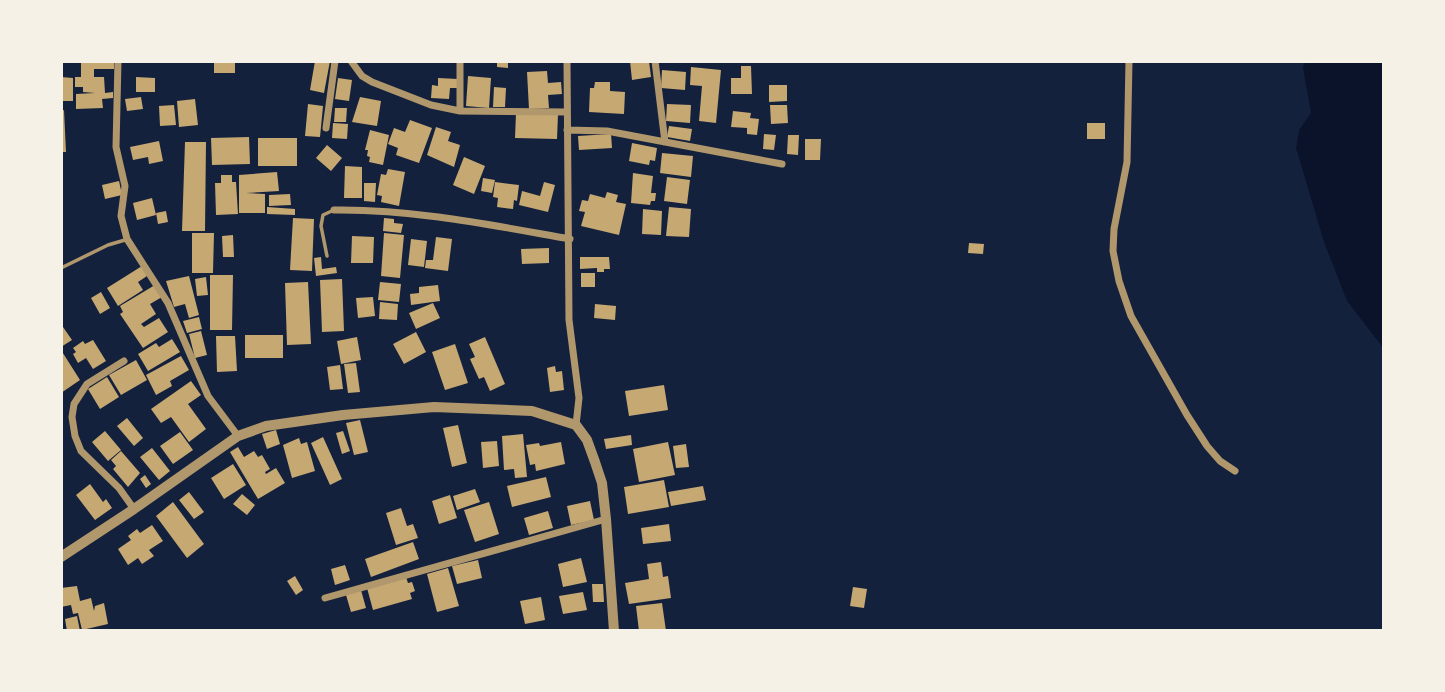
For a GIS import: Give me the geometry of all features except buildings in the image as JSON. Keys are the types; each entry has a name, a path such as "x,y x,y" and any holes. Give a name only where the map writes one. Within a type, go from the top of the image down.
{"street":[{"path":"118,61 116,147 125,186 121,216 127,239 168,303 208,396 238,436"},
{"path":"326,128 335,61"},
{"path":"351,61 362,76 372,82 431,105 460,111 566,112"},
{"path":"460,61 460,111"},
{"path":"567,61 569,320 580,407 576,425"},
{"path":"655,61 665,142"},
{"path":"1129,61 1128,162 1114,229 1113,251 1119,281 1131,316 1187,415 1220,461 1235,471"},
{"path":"567,130 607,131 782,164"},
{"path":"334,210 378,209 451,218 570,239"},
{"path":"124,361 87,384 74,404 72,417 81,451 119,488 134,509"},
{"path":"61,557 238,436 266,426 434,407 532,411 576,425 587,440 601,483 614,631"},
{"path":"326,598 606,519"}],"lane":[{"path":"327,256 321,226 323,215 334,210"},
{"path":"61,268 108,245 127,239"}],"water":[{"path":"1305,61 1384,61 1384,349 1347,301 1324,242 1296,148 1299,130 1311,113 1303,68"}]}
